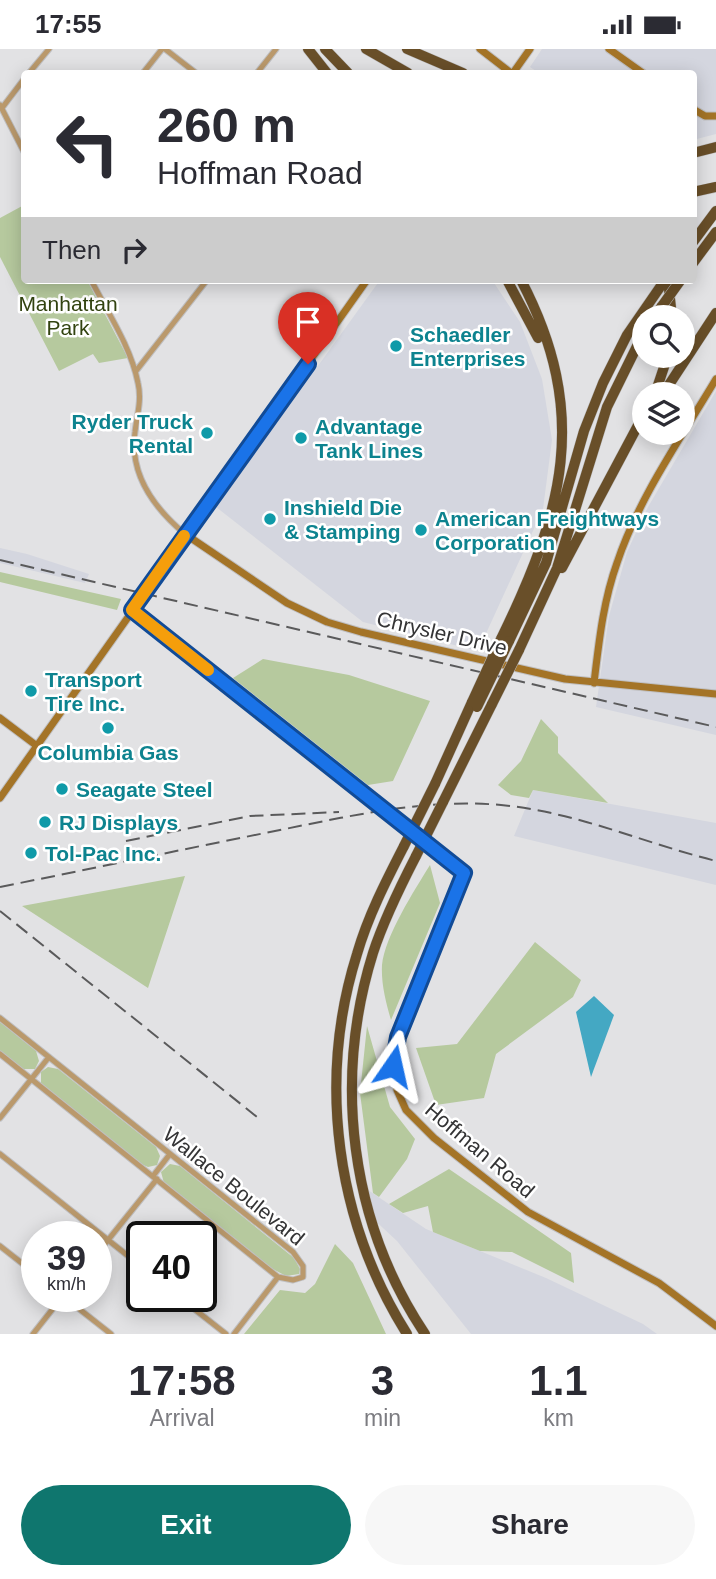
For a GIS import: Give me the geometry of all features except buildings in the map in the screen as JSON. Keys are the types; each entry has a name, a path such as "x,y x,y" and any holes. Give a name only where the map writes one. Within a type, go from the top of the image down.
{"highway":[{"path":"309,49 325,70"},
{"path":"325,49 345,70"},
{"path":"366,49 403,70"},
{"path":"407,49 456,70"},
{"path":"697,152 716,147"},
{"path":"697,191 716,187"},
{"path":"697,237 716,211"},
{"path":"697,258 716,232"},
{"path":"509,284 529,317 545,358 558,432 560,481"},
{"path":"505,640 542,548 560,481 562,436 556,383 542,330 523,284"},
{"path":"407,1334 377,1279 357,1226 340,1153 337,1065 347,989 367,924 551,551 584,431 603,383 627,335 663,284"},
{"path":"664,284 669,305"},
{"path":"663,305 677,284"},
{"path":"671,382 716,313"},
{"path":"545,596 566,541 603,417 632,357"},
{"path":"425,1334 403,1298 379,1244 358,1167 351,1086 359,1007 377,941 416,856 545,596 632,437"}],"street":[{"path":"31,70 48,49"},
{"path":"146,70 164,49 192,70"},
{"path":"259,70 276,49"},
{"path":"480,49 508,70"},
{"path":"514,70 530,49"},
{"path":"609,49 639,70"},
{"path":"21,83 1,106 21,146"},
{"path":"697,111 705,116 716,116"},
{"path":"93,284 135,371 140,399 134,444 136,465 149,494 185,534"},
{"path":"135,371 204,284"},
{"path":"0,798 364,284"},
{"path":"594,683 604,610 623,547 644,502 716,379"},
{"name":"Chrysler Drive","path":"185,534 259,586 327,622 594,683 716,694"},
{"name":"Hoffman Road","path":"132,610 464,873 394,1052 397,1090 412,1118 537,1218 659,1283 716,1326"},
{"path":"0,718 37,746"},
{"name":"Wallace Boulevard","path":"0,1018 298,1257 303,1266 303,1277 293,1280 278,1277 0,1054"},
{"path":"0,1118 49,1057"},
{"path":"0,1154 84,1221"},
{"path":"112,1235 170,1154"},
{"path":"112,1243 126,1254"},
{"path":"0,1245 21,1262"},
{"path":"234,1334 278,1277"},
{"path":"33,1334 51,1312"},
{"path":"82,1312 111,1334"},
{"path":"198,1312 226,1334"}],"shaded area":[{"path":"542,49 716,49 716,134 697,139 697,70 534,70 530,67"},
{"path":"377,284 495,284 520,322 542,379 552,440 543,509 478,651 363,622 216,507"},
{"path":"716,391 716,735 596,707 609,616 627,552 648,507 684,445 695,445 695,427"},
{"path":"0,548 89,574 85,583 0,563"},
{"path":"533,790 716,823 716,885 514,836"},
{"path":"362,1186 426,1229 546,1278 643,1324 657,1334 471,1334 397,1241 369,1215"}],"green space":[{"name":"Manhattan Park","path":"21,207 21,284 89,284 128,358 99,363 93,354 59,371 0,257 0,218"},
{"path":"0,572 121,599 117,610 0,582"},
{"path":"263,659 349,675 430,701 393,781 368,785 233,678"},
{"path":"541,719 558,737 558,753 608,803 533,790 529,798 511,795 498,785 521,761"},
{"path":"430,865 440,903 391,1020 382,979 384,953 401,914"},
{"path":"185,876 148,988 22,906"},
{"path":"535,942 581,980 573,997 496,1054 484,1098 436,1105 416,1048 457,1044"},
{"path":"0,1022 36,1051 39,1061 35,1069 23,1069 0,1051"},
{"path":"367,1026 390,1107 415,1139 407,1159 379,1197 373,1193 360,1093"},
{"path":"48,1067 58,1069 156,1147 160,1156 157,1165 148,1167 141,1164 41,1083 41,1072"},
{"path":"170,1164 180,1166 294,1258 300,1269 299,1274 286,1276 271,1268 217,1225 217,1221 212,1221 164,1183 161,1172"},
{"path":"449,1169 571,1253 574,1283 512,1252 480,1251 433,1232 428,1206 403,1213 389,1204"},
{"path":"335,1244 353,1263 386,1334 244,1334 280,1290 305,1293 315,1284"}],"water":[{"path":"594,996 614,1015 591,1077 576,1012"}],"railway":[{"path":"0,560 716,727"},
{"path":"0,887 356,815 443,804 501,805 556,814 716,861"},
{"path":"126,841 250,816 339,812"},
{"path":"0,911 262,1121"}],"slow traffic":[{"path":"184,536 132,610 208,670"}],"place":[{"name":"Schaedler Enterprises","path":"396,346"},
{"name":"Ryder Truck Rental","path":"207,433"},
{"name":"Advantage Tank Lines","path":"301,438"},
{"name":"Inshield Die & Stamping","path":"270,519"},
{"name":"American Freightways Corporation","path":"421,530"},
{"name":"Transport Tire Inc.","path":"31,691"},
{"name":"Columbia Gas","path":"108,728"},
{"name":"Seagate Steel","path":"62,789"},
{"name":"RJ Displays","path":"45,822"},
{"name":"Tol-Pac Inc.","path":"31,853"}],"route":[{"path":"308,364 132,610 464,873 398,1037 393,1066"}]}
